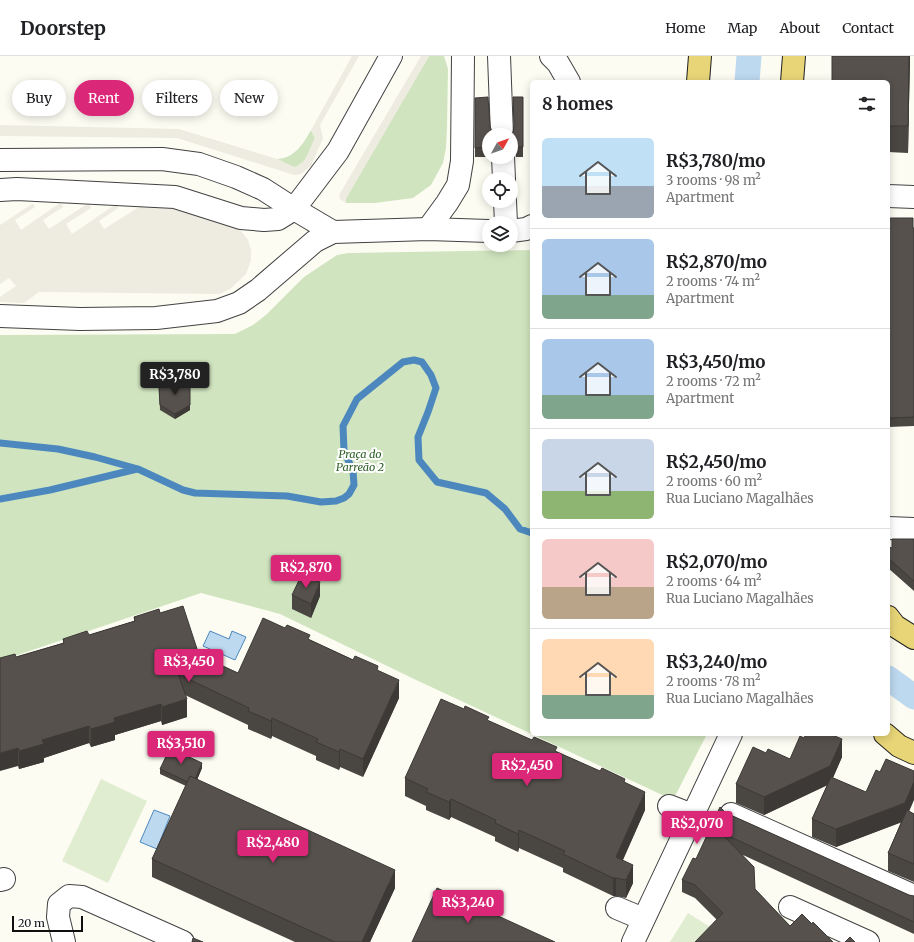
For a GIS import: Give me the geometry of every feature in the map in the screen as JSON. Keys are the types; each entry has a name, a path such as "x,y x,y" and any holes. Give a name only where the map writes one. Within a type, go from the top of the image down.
{"main road":[{"path":"698,80 700,56"},
{"path":"792,80 794,56"},
{"path":"890,620 895,626 914,638"},
{"path":"887,736 899,746 914,753"}],"street":[{"path":"333,232 294,210 263,189 236,177 199,164 162,159 8,160 8,189 175,197 241,218 264,220 278,219 294,210 338,151 391,56"},
{"path":"428,229 447,203 458,184 462,161 463,56"},
{"path":"499,56 502,128"},
{"path":"551,56 558,63 568,80"},
{"path":"890,196 914,197"},
{"path":"518,230 530,227"},
{"path":"0,316 80,319 156,318 217,312 239,303 258,290 315,241 333,232 428,229 482,231"},
{"path":"890,528 914,529"},
{"path":"633,942 729,736"},
{"path":"669,806 692,815"},
{"path":"731,814 914,896"},
{"path":"64,942 58,918 59,904 69,896 82,897 183,942"},
{"path":"790,907 868,942"},
{"path":"617,908 643,920"}],"green space":[{"path":"429,56 444,56 448,69 446,148 443,163 431,185 413,198 375,203 346,203 345,199"},
{"path":"311,130 315,138 308,155 299,166 293,167 277,159 294,153"},
{"name":"Praça do Parreão 2","path":"518,250 530,250 530,733 280,614 201,593 0,661 0,335 235,334 253,325 267,314 304,277 337,255 348,253 482,251 518,252"},
{"name":"Praça do Parreão 2","path":"536,736 706,736 673,800"},
{"path":"101,779 147,801 108,883 62,861"},
{"path":"688,913 710,927 699,942 670,942"}],"shaded area":[{"path":"352,56 359,56 320,125 323,138 311,166 301,174 294,175 177,138 0,136 0,125 179,129 277,159 294,167 305,160 315,138 311,130"},
{"path":"421,56 429,56 346,199 346,203 340,199 339,195"},
{"path":"60,203 63,207 43,220 49,229 87,204 90,205 91,208 66,224 72,234 116,204 118,208 99,221 104,229 144,204 177,205 235,223 248,240 251,250 251,260 246,274 230,289 220,294 39,292 24,303 0,302 0,297 16,286 9,278 0,284 0,225 33,204 35,207 15,220 21,230"}],"water":[{"path":"210,631 229,639 232,631 246,637 235,660 203,646"},
{"path":"154,810 170,816 157,849 140,842"}],"building":[{"path":"832,56 909,56 908,126 890,126 890,80 832,80"},
{"path":"488,97 491,128 482,128 482,148 475,148 475,98"},
{"path":"513,97 523,97 523,147 518,147 518,128 514,128"},
{"path":"890,218 913,218 914,417 890,418"},
{"path":"175,379 190,388 190,405 175,414 160,405 159,388"},
{"path":"892,539 914,539 914,581 890,560 890,548 892,548"},
{"path":"302,574 320,582 311,604 292,595"},
{"path":"183,606 199,655 238,673 263,618 285,628 287,625 310,635 308,639 353,660 355,656 378,666 377,670 399,680 363,759 340,749 339,752 316,742 318,739 272,718 271,721 248,711 249,708 178,674 187,699 162,707 161,704 114,718 115,722 91,729 89,726 42,740 44,744 19,751 18,748 0,753 0,658 15,654 16,657 64,643 63,639 87,631 89,635 135,621 134,617 159,609 160,613"},
{"path":"441,699 464,709 465,706 489,717 487,720 532,740 534,737 557,747 555,751 600,771 602,768 625,779 624,782 645,792 616,857 633,865 626,880 613,878 563,854 565,851 519,830 518,834 495,823 496,820 451,799 449,802 426,792 428,789 405,778"},
{"path":"800,736 804,738 805,736 835,736 842,739 830,766 764,797 736,784 753,747 766,753 768,749 790,759"},
{"path":"170,748 202,763 195,779 190,776 188,782 160,769"},
{"path":"886,759 914,771 914,782 905,803 836,829 812,819 831,777 866,792 876,770 880,772"},
{"path":"190,776 395,870 362,942 335,942 152,859"},
{"path":"720,807 726,813 914,896 914,922 720,832 754,867 755,889 790,926 802,914 812,924 813,922 833,942 695,942 723,913 695,885 682,880 693,858 696,859"},
{"path":"907,810 914,814 914,864 888,853"},
{"path":"437,888 555,942 412,942"},
{"path":"850,937 855,942 845,942"},
{"path":"193,938 203,942 192,942"}],"waterway":[{"path":"747,80 749,56"},
{"path":"0,443 58,449 95,457 138,469 183,490 195,493 287,496 321,502 336,501 349,494 354,485 353,471 344,451 343,426 357,399 403,362 414,360 422,362 431,375 436,388 418,437 419,460 437,482 486,493 505,509 520,529 530,532"},
{"path":"0,499 50,490 137,469"},
{"path":"890,679 914,697"}]}
